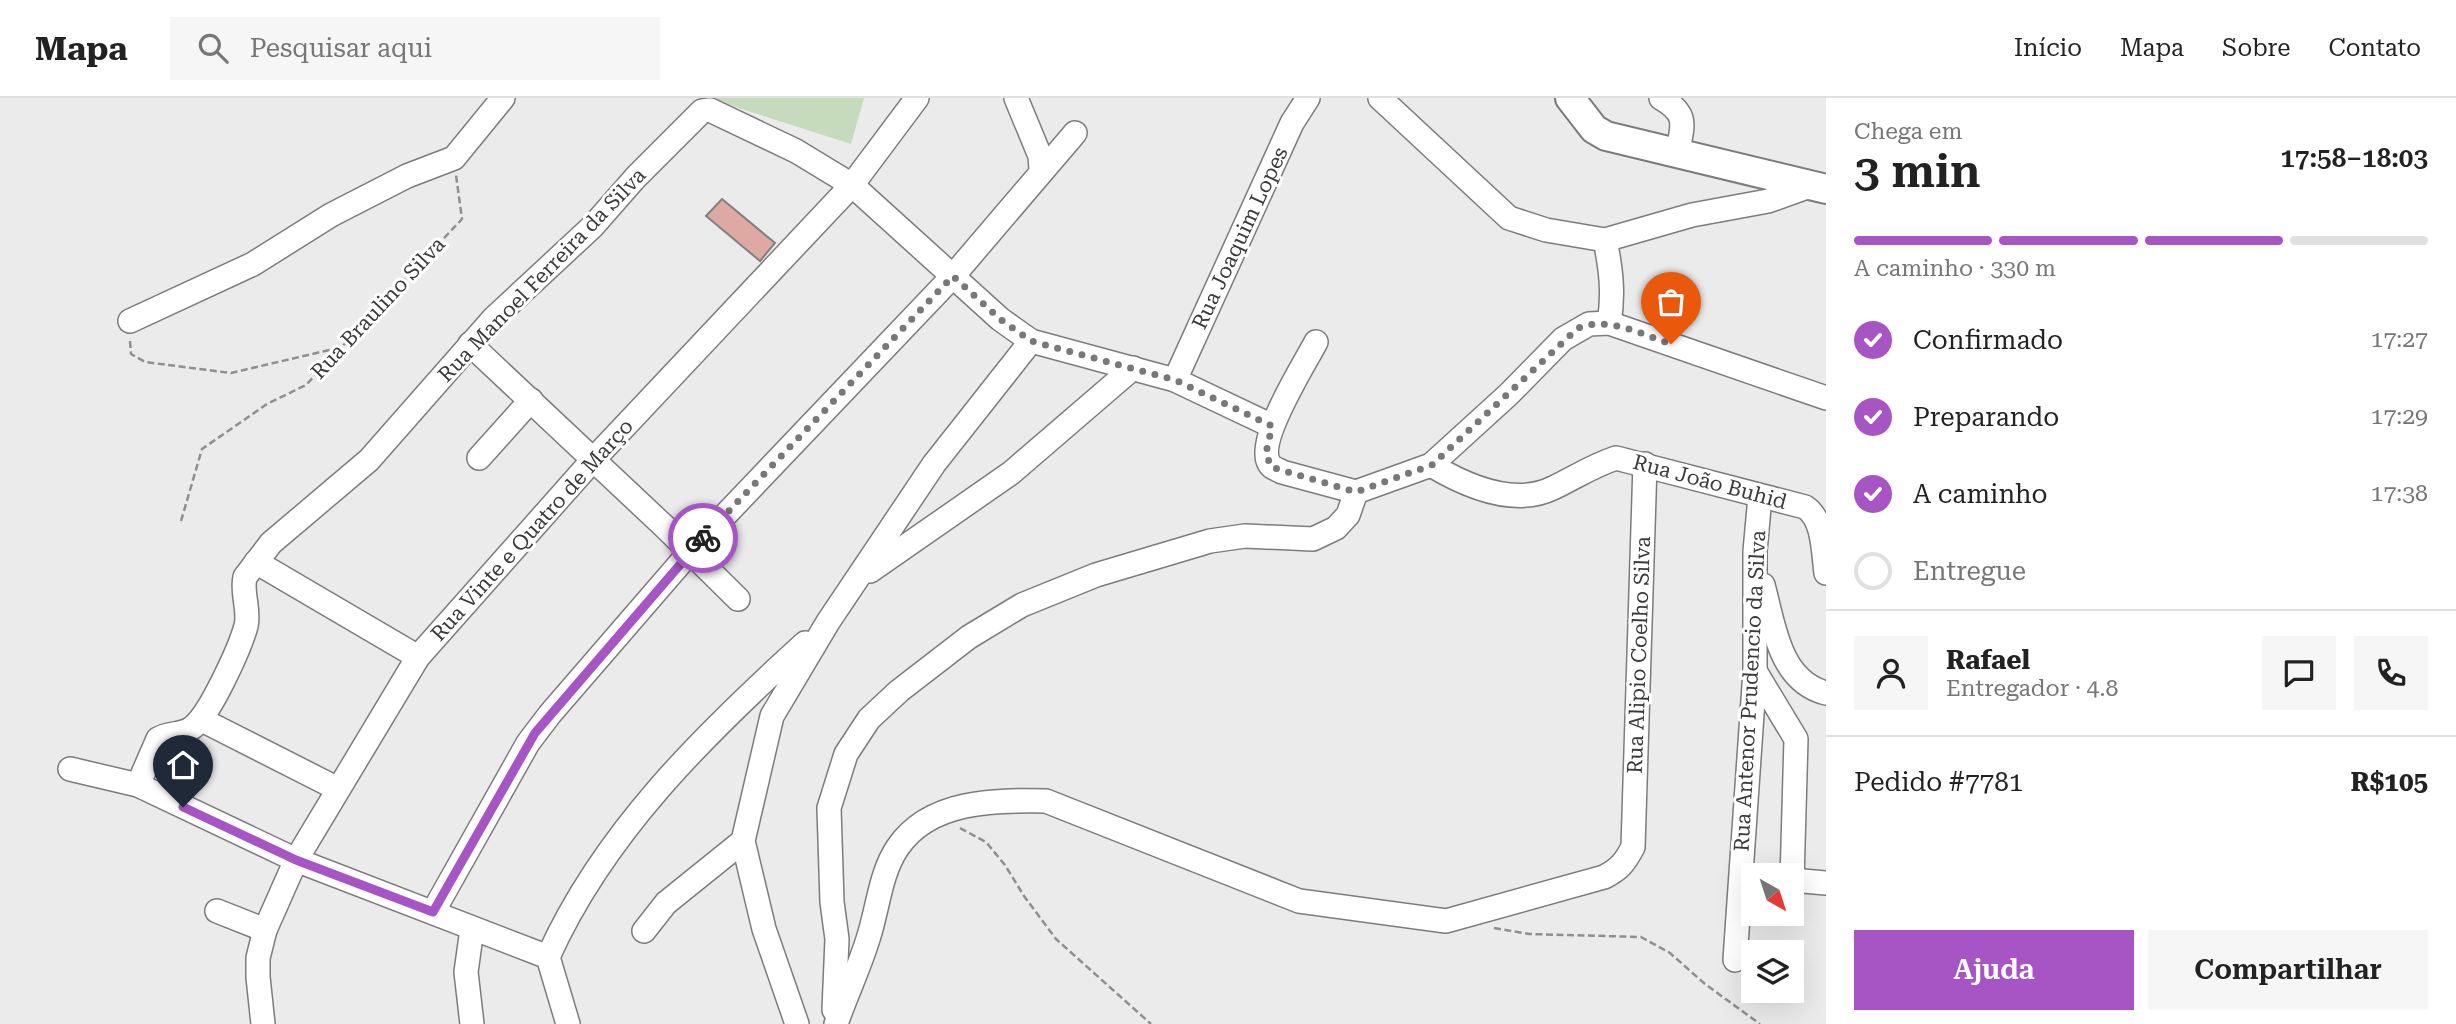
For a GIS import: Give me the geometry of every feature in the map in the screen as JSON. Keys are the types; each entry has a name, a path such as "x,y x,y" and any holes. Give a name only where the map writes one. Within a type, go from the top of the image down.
{"main road":[{"path":"1570,98 1594,129 1606,136 1676,155 1818,187"}],"street":[{"path":"130,321 243,269 331,215 407,176 454,158 503,98"},
{"name":"Rua Vinte e Quatro de Março","path":"264,1024 258,958 265,930 296,860 418,657 592,461 852,185 917,98"},
{"path":"1016,98 1041,156 1041,169"},
{"name":"Rua Joaquim Lopes","path":"1175,380 1252,216 1292,123 1308,98"},
{"path":"1380,98 1508,218 1546,230 1605,240 1692,215 1768,201 1818,187"},
{"path":"1661,98 1676,107 1681,116 1676,155"},
{"name":"Rua Manoel Ferreira da Silva","path":"202,720 247,624 243,581 271,543 369,460 470,344 593,226 693,116 710,110 796,151 852,185"},
{"path":"433,912 535,733 690,552 953,276 1041,169 1075,133"},
{"path":"852,185 1000,319 1031,341 1175,380 1272,426"},
{"path":"1605,240 1612,276 1611,312"},
{"path":"1611,312 1826,398"},
{"path":"1316,342 1272,426 1266,453 1271,467 1356,492 1432,465 1509,394 1563,339 1611,312"},
{"path":"797,1024 764,929 743,841 772,716 828,622 934,464 1031,341"},
{"path":"470,344 738,599"},
{"path":"860,578 1011,473 1133,368"},
{"path":"479,458 531,400"},
{"name":"Rua João Buhid","path":"1432,465 1463,482 1512,496 1530,496 1552,489 1588,467 1616,458 1805,507 1812,511 1817,520 1826,573"},
{"name":"Rua Alipio Coelho Silva","path":"835,1024 869,938 882,886 898,847 927,820 964,806 1007,801 1046,801 1299,901 1446,921 1604,877 1624,865 1633,846 1645,464"},
{"path":"835,1024 837,939 832,902 830,808 846,754 869,719 899,691 969,637 1022,605 1096,575 1210,541 1245,537 1313,539 1336,528 1348,515 1356,492"},
{"name":"Rua Antenor Prudencio da Silva","path":"1749,863 1755,671 1755,551 1760,497"},
{"path":"1755,551 1781,653 1789,667 1807,686 1826,693"},
{"path":"256,562 418,657"},
{"path":"568,1024 548,957 565,918 625,828 724,717 828,622"},
{"path":"1755,671 1796,739 1792,863"},
{"path":"138,785 158,739 190,731 202,720 338,789"},
{"path":"70,769 138,785 296,860 548,957"},
{"path":"644,931 666,903 743,841"},
{"path":"1804,881 1826,883"},
{"path":"217,911 265,930"},
{"name":"Rua Antenor Prudencio da Silva","path":"1735,960 1741,922"},
{"path":"472,929 466,957 472,1024"}],"path":[{"name":"Rua Braulino Silva","path":"181,521 202,449 267,404 306,385 462,219 454,158"},
{"path":"130,321 131,354 145,362 232,373 342,347"},
{"path":"960,828 986,842 1056,939 1151,1024"},
{"path":"1493,928 1529,934 1641,937 1670,954 1705,984 1760,1024"}],"green space":[{"path":"717,98 864,98 851,144 717,101"}],"building":[{"path":"722,199 775,243 760,261 706,216"}],"way so far":[{"path":"703,538 953,276 1000,319 1031,341 1175,380 1272,426 1266,453 1271,467 1356,492 1432,465 1509,394 1563,339 1578,328 1597,322 1609,323 1671,344"}],"route":[{"path":"183,807 296,860 433,912 527,744 703,538"}]}
